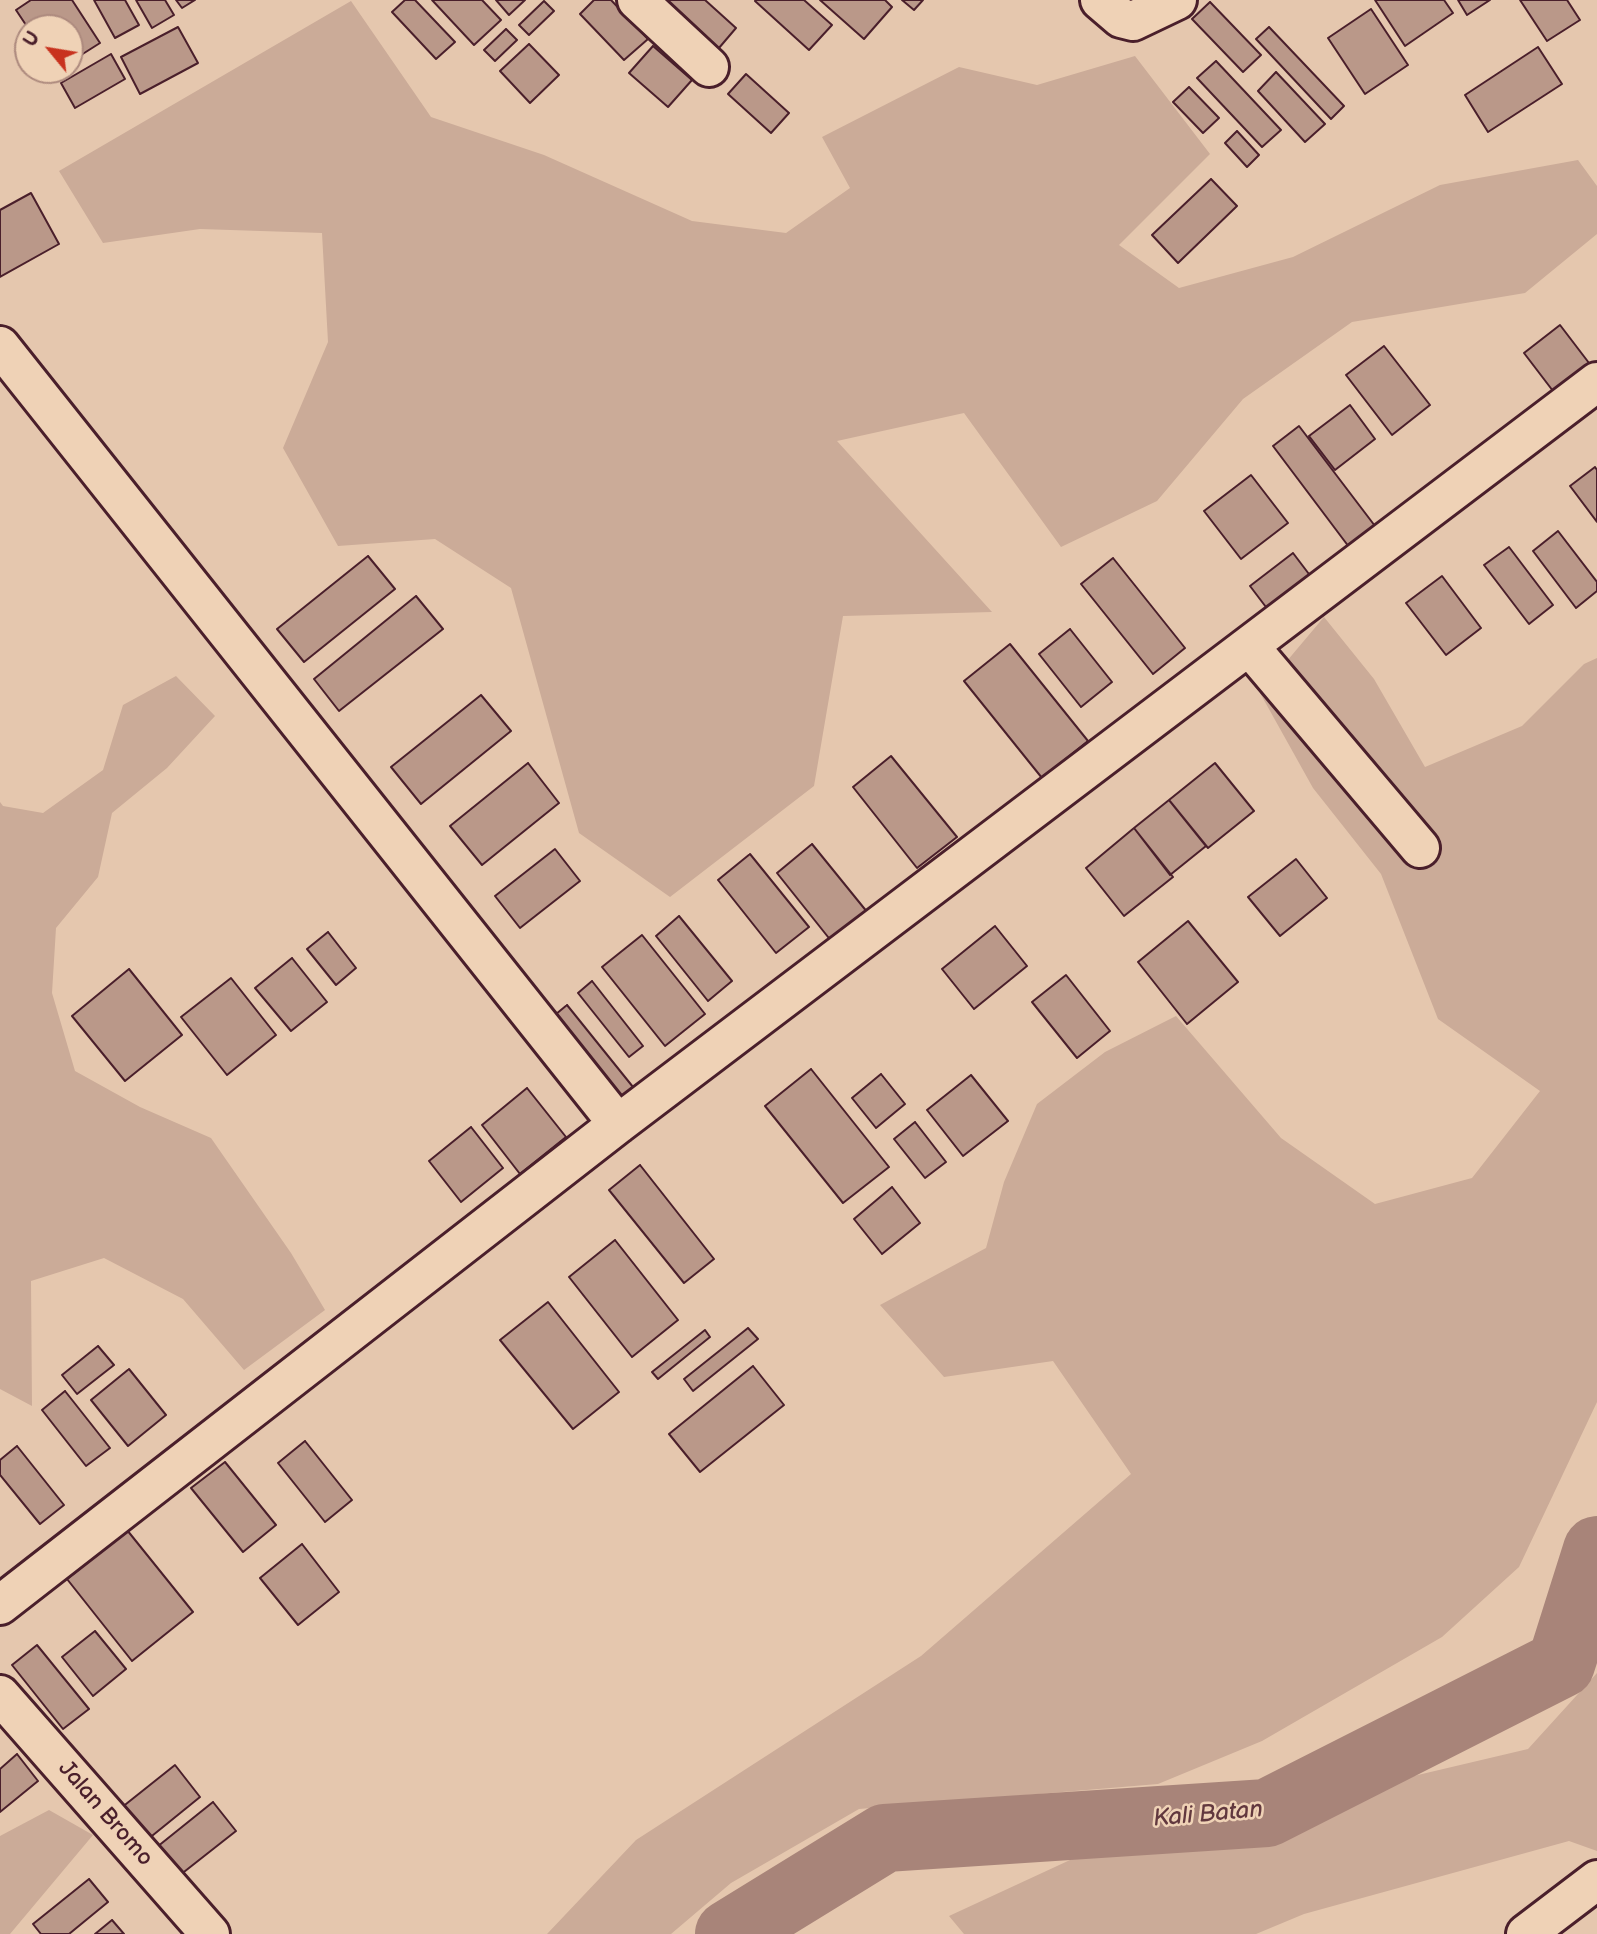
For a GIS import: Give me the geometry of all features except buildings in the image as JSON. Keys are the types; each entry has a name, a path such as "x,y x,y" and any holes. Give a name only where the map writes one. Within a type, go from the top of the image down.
{"street":[{"path":"637,0 709,67"},
{"path":"1100,0 1121,18 1133,21 1177,0"},
{"path":"0,346 618,1124"},
{"path":"0,1605 618,1124 1597,382"},
{"path":"1249,646 1420,848"},
{"name":"Jalan Bromo","path":"0,1695 210,1934"},
{"path":"1526,1934 1597,1880"}],"shaded area":[{"path":"351,1 431,117 544,155 692,221 786,233 850,188 822,137 959,67 1037,85 1135,56 1210,154 1119,245 1179,288 1293,257 1440,185 1578,160 1597,186 1597,234 1525,293 1352,322 1243,399 1157,501 1061,547 964,413 837,441 992,612 843,616 814,786 670,897 579,833 511,588 435,539 338,546 283,448 328,342 322,233 200,229 103,243 59,171"},
{"path":"1324,617 1374,679 1425,767 1522,726 1584,664 1597,658 1597,1402 1519,1567 1442,1637 1262,1741 1158,1784 859,1809 731,1883 671,1934 547,1934 636,1840 921,1656 1131,1474 1053,1361 944,1377 880,1305 986,1248 1004,1182 1037,1104 1105,1052 1176,1016 1281,1138 1375,1204 1472,1178 1540,1091 1438,1019 1381,874 1313,788 1260,693"},
{"path":"176,676 215,716 167,768 112,813 98,877 56,928 52,993 75,1071 140,1107 211,1138 291,1253 325,1310 244,1370 183,1299 104,1258 31,1281 32,1406 0,1389 0,802 3,806 43,813 103,770 123,705"},
{"path":"1597,1673 1597,1851 1569,1841 1304,1914 1256,1934 964,1934 949,1916 1083,1854 1528,1749"},
{"path":"49,1810 93,1835 10,1934 0,1934 0,1836"}],"waterway":[{"name":"Kali Batan","path":"729,1934 885,1838 1267,1813 1561,1664 1597,1550"}]}
